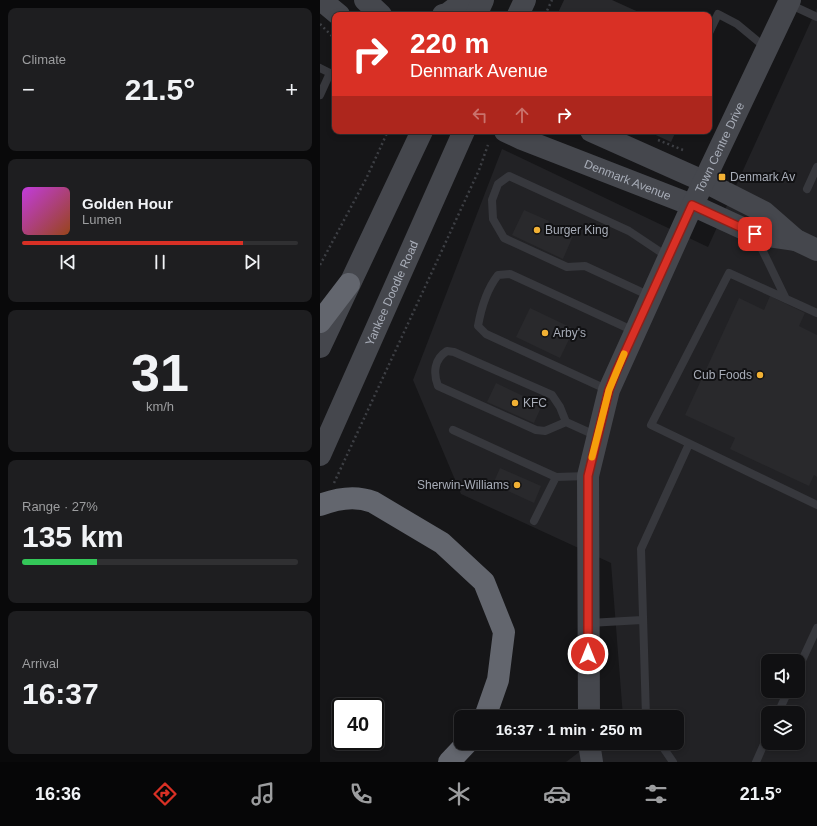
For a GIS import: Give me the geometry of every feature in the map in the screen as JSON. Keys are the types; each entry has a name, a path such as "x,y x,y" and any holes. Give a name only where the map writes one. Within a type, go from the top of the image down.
{"highway":[{"path":"320,322 349,284"},
{"path":"322,504 348,498 361,497 373,502 442,543 484,582 504,632 498,680 487,710"},
{"path":"448,762 460,750"}],"street":[{"path":"321,0 335,12"},
{"path":"365,0 378,12"},
{"path":"450,12 466,0"},
{"path":"477,12 483,0"},
{"path":"519,12 525,0"},
{"name":"Town Centre Drive","path":"589,710 588,476 609,390 634,331 703,181 789,2"},
{"path":"320,347 421,134"},
{"name":"Yankee Doodle Road","path":"320,455 463,134"},
{"name":"Denmark Avenue","path":"512,134 692,205 755,234 796,240"},
{"name":"Denmark Avenue","path":"598,134 703,181 764,212 796,240 817,250"},
{"path":"590,750 592,762"}],"lane":[{"path":"789,2 817,17"},
{"path":"712,27 718,14 738,24 766,48"},
{"path":"320,68 330,73 320,95"},
{"path":"807,189 817,167"},
{"path":"650,296 585,266 567,267 504,238 493,219 492,200 498,184 509,176 629,231 668,257"},
{"path":"755,234 786,299"},
{"path":"817,313 729,273 651,425 817,505"},
{"path":"609,390 486,334 478,326 480,313 493,282 498,275 510,274 634,331"},
{"path":"566,422 545,431 536,430 438,386 434,376 434,368 442,354 447,351 454,352 552,395 560,407 566,422 598,437"},
{"path":"453,430 556,477 588,476"},
{"path":"646,710 641,549 689,444"},
{"path":"534,521 556,477"},
{"path":"588,623 642,620"},
{"path":"805,654 817,628"},
{"path":"665,750 673,762"},
{"path":"756,762 761,750"}],"path":[{"path":"546,12 552,0"},
{"path":"320,24 332,35"},
{"path":"320,265 366,179 387,134"},
{"path":"322,504 445,246 479,170 488,145"}],"shaded area":[{"path":"817,8 817,762 566,762 582,750 684,750 684,710 622,710 611,563 461,494 413,380 502,149 708,247"}],"building":[{"path":"564,0 612,0 638,12 558,12"},
{"path":"654,134 675,134 671,142"},
{"name":"Burger King","path":"524,210 549,221 548,224 573,236 563,259 512,235"},
{"name":"Cub Foods","path":"770,296 805,313 799,326 817,335 817,477 814,475 809,486 730,449 735,438 685,415 739,298 764,310"},
{"name":"Arby's","path":"530,308 574,329 560,358 516,337"},
{"name":"KFC","path":"496,383 542,405 534,423 487,402"},
{"name":"Sherwin-Williams","path":"500,468 541,486 534,503 493,484"}],"slow traffic":[{"path":"592,457 609,390 624,354"}],"place":[{"name":"Denmark Av","path":"722,177"},
{"name":"Burger King","path":"537,230"},
{"name":"Arby's","path":"545,333"},
{"name":"Cub Foods","path":"760,375"},
{"name":"KFC","path":"515,403"},
{"name":"Sherwin-Williams","path":"517,485"}],"route":[{"path":"588,654 588,476 609,390 616,372 692,205 755,234"}]}
